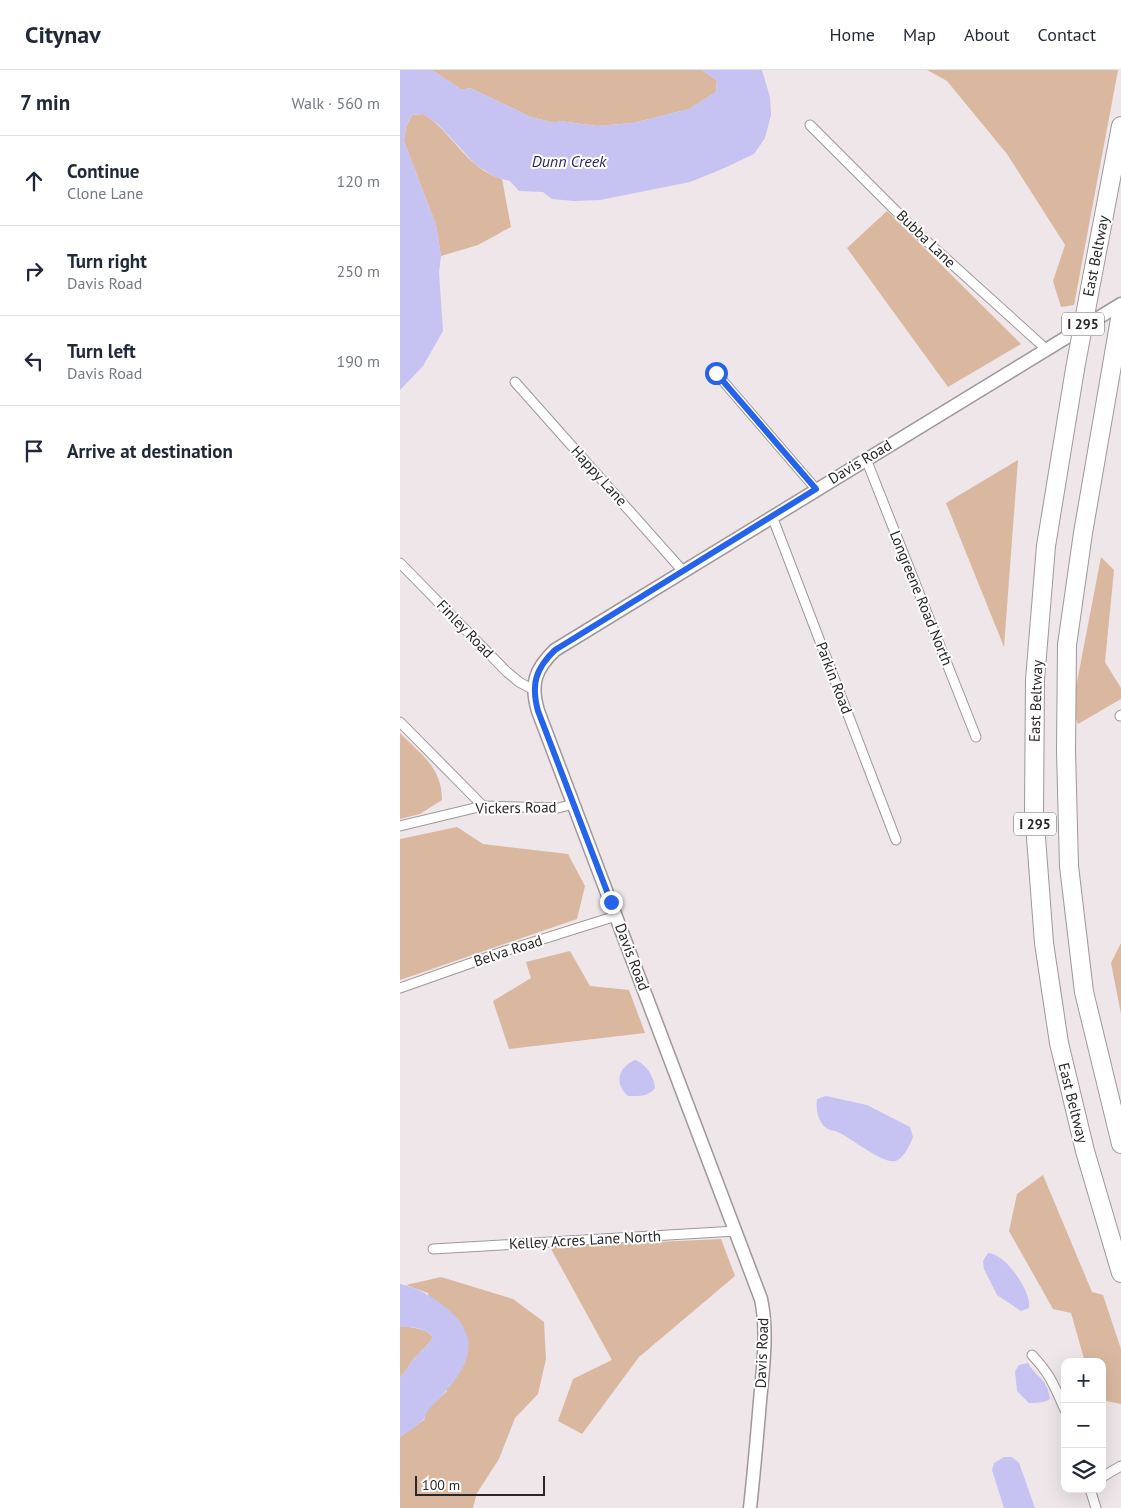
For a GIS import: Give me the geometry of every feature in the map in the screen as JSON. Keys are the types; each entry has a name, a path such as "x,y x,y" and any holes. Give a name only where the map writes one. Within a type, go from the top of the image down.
{"highway":[{"name":"East Beltway","path":"1121,126 1075,369 1046,546 1035,680 1034,811 1044,942 1059,1043 1085,1151 1121,1273"},
{"name":"East Beltway","path":"1121,313 1067,644 1066,751 1069,866 1084,992 1121,1144"}],"street":[{"name":"Bubba Lane","path":"810,125 921,236 1046,350"},
{"name":"Davis Road","path":"750,1508 762,1376 764,1320 757,1286 538,711 534,690 540,665 555,650 682,570 1121,304"},
{"path":"716,373 816,489"},
{"name":"Happy Lane","path":"515,382 682,570"},
{"name":"Longreene Road North","path":"866,459 976,738"},
{"name":"Parkin Road","path":"772,516 896,840"},
{"name":"Finley Road","path":"400,563 507,672 519,682 534,690"},
{"path":"400,722 483,806"},
{"name":"Vickers Road","path":"400,826 483,806 558,808 574,804"},
{"name":"Belva Road","path":"400,988 504,951 616,916"},
{"name":"Kelley Acres Lane North","path":"433,1249 736,1232"},
{"path":"1032,1355 1046,1369 1062,1403"},
{"path":"1106,1475 1121,1466"},
{"path":"1091,1493 1096,1508"}],"shaded area":[{"path":"430,70 702,70 717,81 716,92 689,109 633,123 597,126 560,121 555,123 531,117 470,88 462,90"},
{"path":"927,70 1118,70 1074,305 1061,307 1053,281 1065,245 1007,154 947,81"},
{"path":"423,114 439,126 475,164 502,179 511,227 478,245 441,256 436,225 404,141 406,127 412,115"},
{"path":"887,211 1021,344 948,387 847,248"},
{"path":"1018,460 1004,647 946,503"},
{"path":"1101,557 1114,570 1105,662 1121,688 1121,699 1078,724 1072,708"},
{"path":"400,733 429,762 438,779 442,800 420,814 400,819"},
{"path":"457,827 483,844 568,854 585,886 577,919 400,980 400,839"},
{"path":"1121,943 1121,1014 1111,963"},
{"path":"570,951 590,986 629,990 645,1033 509,1049 493,1001 531,978 526,962"},
{"path":"1043,1175 1092,1292 1103,1295 1121,1349 1121,1404 1106,1401 1106,1358 1084,1358 1071,1313 1053,1309 1009,1231 1017,1194"},
{"path":"721,1239 735,1276 639,1357 582,1434 558,1421 573,1379 612,1360 550,1247"},
{"path":"441,1277 513,1299 544,1322 546,1359 538,1394 515,1418 499,1459 477,1493 473,1508 400,1508 400,1437 424,1420 426,1411 447,1391 428,1293 406,1285"},
{"path":"400,1327 423,1330 433,1337 400,1377"}],"water":[{"name":"Dunn Creek","path":"400,70 430,70 462,90 470,88 531,117 555,123 560,121 597,126 633,123 689,109 716,92 717,81 702,70 762,70 770,97 771,115 765,138 754,154 720,170 690,182 600,200 574,201 552,199 543,192 519,191 510,181 495,177 476,165 438,124 423,114 412,115 406,127 404,141 436,225 441,256 439,272 443,331 423,366 400,390"},
{"path":"635,1060 643,1064 649,1071 655,1088 640,1096 628,1096 621,1086 620,1076 625,1067"},
{"path":"826,1096 867,1105 910,1127 913,1137 904,1154 895,1161 883,1159 840,1133 825,1127 818,1115 817,1099"},
{"path":"988,1253 1002,1259 1016,1274 1026,1293 1029,1308 1021,1311 997,1295 984,1269 983,1261"},
{"path":"400,1284 424,1292 444,1306 458,1319 466,1333 469,1346 467,1358 452,1384 422,1421 400,1437 400,1377 433,1337 423,1330 413,1327 400,1327"},
{"path":"1028,1363 1044,1382 1050,1399 1043,1402 1029,1403 1017,1391 1015,1371 1019,1365"},
{"path":"1004,1457 1012,1457 1019,1463 1035,1508 1004,1508 992,1470 994,1463"}],"route":[{"path":"611,902 535,701 534,690 540,665 555,650 816,489 716,373"}]}
